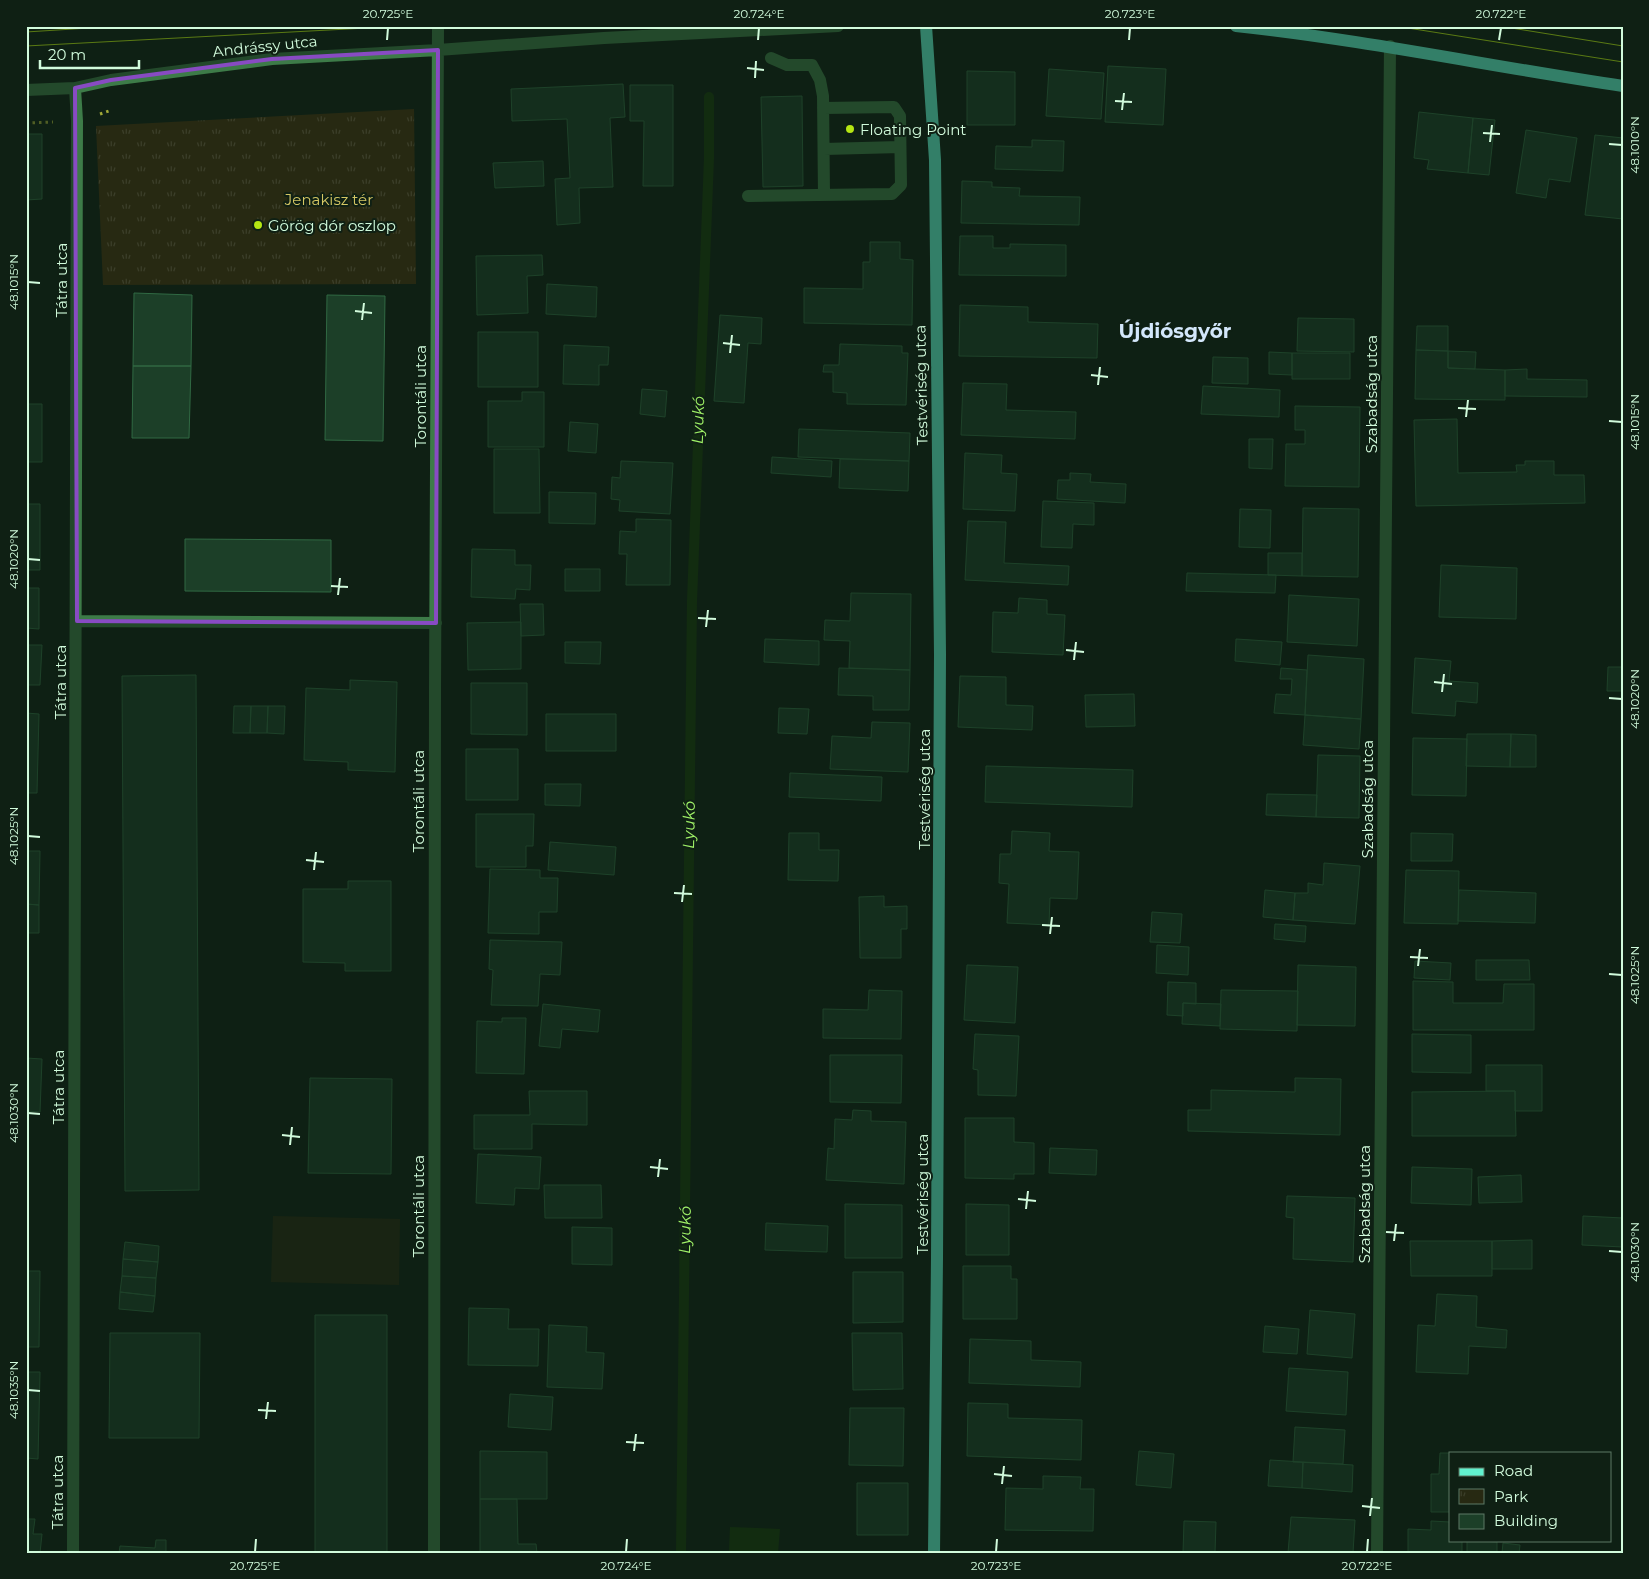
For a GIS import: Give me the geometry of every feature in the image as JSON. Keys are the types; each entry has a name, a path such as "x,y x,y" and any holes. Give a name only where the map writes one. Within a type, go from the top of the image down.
{"main road":[{"name":"Testvériség utca","path":"926,26 934,160 940,644 938,1258 934,1553"},
{"path":"1236,26 1296,32 1390,46 1623,86"}],"street":[{"name":"Torontáli utca","path":"434,1553 438,26"},
{"name":"Andrássy utca","path":"26,90 75,88 111,80 272,59 604,38 838,26"},
{"name":"Szabadság utca","path":"1377,1553 1390,46"},
{"path":"771,58 788,65 812,65 820,80 823,108 824,195"},
{"name":"Tátra utca","path":"73,1553 77,621 77,121 75,88"},
{"path":"748,196 892,194 900,185 900,116 894,107 823,108"},
{"path":"824,149 900,147"},
{"path":"77,621 436,623"}],"path":[{"path":"94,116 112,110"},
{"path":"26,123 54,122"}],"highlighted area":[{"path":"438,50 436,623 77,621 75,88 111,80 272,59"}],"green space":[{"name":"Jenakisz tér","path":"414,109 416,284 103,285 96,126"},
{"path":"273,1216 400,1219 399,1285 271,1282"}],"shaded area":[{"path":"730,1527 780,1529 778,1553 729,1552"}],"building":[{"path":"1108,66 1166,69 1163,125 1105,122"},
{"path":"1049,69 1104,73 1101,119 1046,116"},
{"path":"967,71 1015,72 1015,125 967,125"},
{"path":"623,84 625,117 610,118 613,187 579,188 580,223 557,225 555,179 570,178 567,119 512,121 511,89"},
{"path":"630,85 673,85 673,186 643,186 644,121 630,121"},
{"path":"802,96 803,186 763,187 761,97"},
{"path":"1419,112 1473,118 1468,173 1427,169 1429,160 1414,158"},
{"path":"1473,118 1495,120 1489,175 1468,173"},
{"path":"1526,130 1577,138 1570,182 1549,179 1546,198 1516,193"},
{"path":"26,134 42,134 42,199 26,200"},
{"path":"1595,135 1623,138 1623,219 1585,215"},
{"path":"1032,140 1064,141 1063,171 995,169 996,146 1032,147"},
{"path":"543,161 544,186 495,188 493,163"},
{"path":"962,181 992,182 992,187 1020,188 1019,196 1080,197 1079,225 961,223"},
{"path":"960,236 993,236 993,248 1010,248 1010,244 1066,245 1066,276 959,275"},
{"path":"870,242 900,242 900,259 913,260 912,325 804,323 804,288 863,289 863,262 870,262"},
{"path":"542,255 543,275 527,276 528,313 477,315 476,256"},
{"path":"547,284 597,287 596,317 546,314"},
{"path":"134,293 192,295 191,366 133,366"},
{"path":"327,295 385,296 383,441 325,440"},
{"path":"960,305 1028,307 1028,322 1098,324 1097,358 959,356"},
{"path":"720,315 762,318 761,344 748,343 744,403 714,401"},
{"path":"1298,318 1354,319 1354,352 1297,351"},
{"path":"1417,326 1448,326 1448,351 1416,350"},
{"path":"478,332 538,332 538,387 478,387"},
{"path":"840,344 902,346 902,353 908,353 906,405 847,404 847,393 833,392 833,372 823,372 824,365 839,365"},
{"path":"564,345 609,347 608,365 599,365 599,385 563,384"},
{"path":"1416,350 1448,351 1448,368 1505,370 1505,400 1415,399"},
{"path":"1448,351 1476,352 1475,369 1448,368"},
{"path":"1269,352 1292,353 1292,375 1269,374"},
{"path":"1292,353 1350,353 1350,379 1292,379"},
{"path":"1213,357 1248,358 1248,384 1212,383"},
{"path":"133,366 191,366 189,438 132,438"},
{"path":"1527,369 1527,379 1587,380 1587,397 1505,396 1505,370"},
{"path":"963,383 1007,384 1006,410 1076,412 1075,439 961,435"},
{"path":"1203,386 1280,390 1279,417 1201,414"},
{"path":"642,389 667,391 665,417 640,414"},
{"path":"522,392 544,392 544,447 488,447 488,401 522,401"},
{"path":"26,404 42,404 42,462 26,462"},
{"path":"1295,406 1360,407 1359,487 1285,486 1286,444 1305,444 1305,430 1295,430"},
{"path":"1457,419 1458,473 1517,472 1516,465 1525,465 1525,461 1554,461 1554,475 1584,475 1585,503 1416,506 1414,420"},
{"path":"570,422 598,424 596,453 568,451"},
{"path":"799,429 910,433 909,461 798,457"},
{"path":"1249,439 1273,439 1272,469 1249,468"},
{"path":"494,449 539,449 540,513 494,513"},
{"path":"965,453 1002,455 1001,473 1017,474 1015,511 963,509"},
{"path":"772,457 832,461 831,477 771,473"},
{"path":"840,459 909,461 908,491 839,488"},
{"path":"621,461 673,463 670,514 619,511 620,500 611,499 612,477 620,478"},
{"path":"1070,473 1091,474 1090,482 1126,484 1125,503 1057,499 1058,480 1070,480"},
{"path":"549,492 596,493 595,524 549,523"},
{"path":"1043,501 1094,503 1094,525 1073,524 1072,548 1041,547"},
{"path":"26,504 40,504 40,570 26,570"},
{"path":"1303,508 1359,509 1358,577 1302,576"},
{"path":"1240,509 1271,510 1270,548 1239,547"},
{"path":"636,519 671,520 670,585 626,585 627,554 619,554 620,531 636,532"},
{"path":"968,521 1006,522 1004,563 1069,566 1068,585 965,580"},
{"path":"185,539 331,540 331,592 185,591"},
{"path":"472,549 515,550 515,565 531,565 530,590 516,589 515,599 471,597"},
{"path":"1268,553 1302,553 1302,576 1268,575"},
{"path":"1441,565 1517,568 1516,619 1439,617"},
{"path":"565,569 600,569 600,591 565,591"},
{"path":"1187,573 1276,575 1275,593 1186,591"},
{"path":"26,588 39,588 39,629 26,628"},
{"path":"851,593 911,594 910,670 849,668 850,641 824,640 825,620 850,621"},
{"path":"1289,595 1359,599 1357,646 1287,642"},
{"path":"1019,598 1047,600 1047,614 1065,615 1063,655 992,652 993,612 1018,613"},
{"path":"520,604 543,604 544,635 521,636"},
{"path":"521,622 521,669 468,670 467,623"},
{"path":"765,639 819,641 819,665 764,662"},
{"path":"1236,639 1282,642 1280,665 1235,661"},
{"path":"565,642 601,642 600,664 565,663"},
{"path":"26,645 42,645 40,685 26,685"},
{"path":"1308,655 1364,659 1361,719 1305,715"},
{"path":"1415,658 1451,661 1449,681 1478,683 1477,703 1456,701 1455,716 1412,713"},
{"path":"1608,667 1623,667 1623,691 1607,691"},
{"path":"839,668 910,670 909,710 873,710 873,696 838,695"},
{"path":"1281,668 1307,670 1305,715 1274,713 1276,694 1291,695 1292,679 1280,679"},
{"path":"196,675 199,1190 125,1191 122,676"},
{"path":"960,676 1006,677 1006,705 1033,706 1032,730 958,727"},
{"path":"350,680 397,682 395,772 348,770 348,762 304,760 306,688 350,690"},
{"path":"471,683 527,683 527,735 471,734"},
{"path":"1134,694 1135,726 1086,727 1085,695"},
{"path":"234,706 251,706 250,733 233,733"},
{"path":"251,706 268,706 267,733 250,733"},
{"path":"268,706 285,706 284,734 267,733"},
{"path":"779,708 809,709 807,734 778,733"},
{"path":"26,713 39,714 37,793 26,793"},
{"path":"546,714 616,714 616,751 546,751"},
{"path":"1305,715 1361,719 1359,749 1303,745"},
{"path":"872,722 910,723 908,772 830,769 832,736 871,738"},
{"path":"1467,734 1511,734 1510,767 1466,766"},
{"path":"1511,734 1536,735 1536,767 1510,767"},
{"path":"1413,738 1467,739 1466,796 1412,795"},
{"path":"466,749 518,749 518,800 466,800"},
{"path":"1318,755 1360,756 1359,818 1316,817"},
{"path":"986,766 1133,770 1132,807 985,802"},
{"path":"790,773 882,777 881,801 789,797"},
{"path":"545,784 581,784 580,806 545,805"},
{"path":"1267,794 1317,795 1316,817 1266,815"},
{"path":"476,814 534,814 533,846 526,846 526,867 476,867"},
{"path":"1012,831 1050,833 1049,851 1079,852 1077,899 1050,898 1049,925 1007,923 1009,884 999,883 1000,854 1011,854"},
{"path":"789,833 819,833 819,850 839,850 838,881 788,880"},
{"path":"1411,833 1453,834 1452,861 1411,861"},
{"path":"550,842 616,847 614,875 548,870"},
{"path":"26,851 40,851 39,905 26,904"},
{"path":"1324,863 1360,866 1355,924 1293,920 1295,893 1308,893 1308,883 1323,885"},
{"path":"490,869 540,870 540,878 558,878 557,912 539,912 539,934 488,933"},
{"path":"1406,870 1459,871 1458,924 1404,923"},
{"path":"348,881 391,881 391,971 345,971 345,963 303,962 303,889 348,889"},
{"path":"1265,890 1295,893 1293,920 1263,917"},
{"path":"1459,890 1536,893 1535,923 1458,921"},
{"path":"884,896 884,907 907,906 907,929 901,929 901,958 860,958 859,897"},
{"path":"26,904 39,905 39,933 26,933"},
{"path":"1152,912 1182,914 1180,943 1150,942"},
{"path":"1275,924 1306,926 1305,942 1274,939"},
{"path":"490,940 562,942 560,975 540,974 538,1006 491,1005 493,970 489,969"},
{"path":"1157,945 1189,947 1188,975 1156,973"},
{"path":"1476,960 1529,960 1530,980 1476,980"},
{"path":"1415,961 1451,963 1450,980 1414,978"},
{"path":"967,965 1018,967 1015,1023 964,1020"},
{"path":"1298,965 1356,967 1355,1026 1297,1025"},
{"path":"1413,981 1453,982 1453,1003 1503,1003 1504,984 1534,984 1534,1030 1413,1030"},
{"path":"1168,982 1196,983 1196,1004 1183,1003 1183,1016 1167,1015"},
{"path":"869,990 902,991 901,1039 823,1038 823,1009 868,1010"},
{"path":"1221,990 1298,991 1297,1031 1220,1029"},
{"path":"1183,1003 1221,1004 1220,1026 1182,1024"},
{"path":"543,1004 600,1010 598,1032 562,1029 560,1048 539,1046"},
{"path":"502,1018 526,1018 524,1074 476,1073 477,1021 502,1022"},
{"path":"975,1034 1019,1036 1016,1096 978,1095 978,1070 973,1069"},
{"path":"1412,1034 1471,1035 1471,1073 1412,1072"},
{"path":"830,1055 902,1055 901,1103 830,1102"},
{"path":"26,1058 42,1059 40,1112 26,1111"},
{"path":"1486,1065 1542,1065 1542,1111 1515,1111 1515,1091 1486,1091"},
{"path":"310,1078 392,1079 391,1174 308,1173"},
{"path":"1295,1078 1341,1079 1340,1135 1188,1131 1188,1110 1211,1110 1211,1090 1295,1092"},
{"path":"529,1091 587,1091 587,1125 532,1124 532,1149 474,1149 474,1115 530,1115"},
{"path":"1515,1091 1516,1136 1412,1136 1412,1092"},
{"path":"853,1110 871,1111 871,1121 906,1122 904,1184 826,1180 828,1148 834,1149 835,1119 852,1120"},
{"path":"965,1118 1014,1118 1014,1142 1034,1143 1034,1174 1014,1174 1014,1179 965,1178"},
{"path":"1050,1148 1097,1150 1096,1175 1049,1173"},
{"path":"478,1154 541,1157 539,1189 515,1188 514,1205 476,1203"},
{"path":"1412,1167 1472,1169 1471,1205 1411,1203"},
{"path":"1521,1175 1522,1202 1479,1203 1478,1177"},
{"path":"544,1185 601,1185 602,1218 545,1218"},
{"path":"1287,1196 1355,1198 1353,1262 1293,1259 1294,1218 1286,1217"},
{"path":"845,1204 902,1205 902,1258 845,1258"},
{"path":"966,1204 1009,1205 1009,1255 966,1255"},
{"path":"1583,1216 1623,1218 1623,1247 1582,1245"},
{"path":"766,1223 828,1226 827,1252 765,1250"},
{"path":"572,1227 612,1228 612,1265 572,1264"},
{"path":"1532,1240 1532,1269 1492,1269 1492,1241"},
{"path":"1410,1241 1492,1241 1492,1276 1411,1276"},
{"path":"125,1242 159,1246 158,1262 123,1259"},
{"path":"123,1259 158,1262 156,1278 122,1276"},
{"path":"963,1266 1011,1266 1011,1279 1017,1279 1017,1319 963,1319"},
{"path":"26,1271 40,1271 39,1347 26,1347"},
{"path":"853,1272 903,1272 903,1322 853,1323"},
{"path":"122,1276 156,1278 155,1296 120,1292"},
{"path":"120,1292 155,1296 153,1312 119,1309"},
{"path":"1437,1294 1477,1296 1476,1327 1507,1330 1506,1348 1469,1346 1468,1374 1416,1372 1418,1325 1435,1326"},
{"path":"469,1308 509,1309 508,1329 539,1329 538,1366 468,1365"},
{"path":"1310,1310 1355,1314 1352,1358 1307,1354"},
{"path":"315,1315 387,1315 387,1553 315,1553"},
{"path":"549,1325 587,1327 586,1352 604,1353 602,1389 547,1387"},
{"path":"1265,1326 1299,1329 1297,1354 1263,1352"},
{"path":"110,1333 200,1333 199,1438 109,1438"},
{"path":"852,1333 902,1333 903,1389 853,1390"},
{"path":"970,1339 1031,1341 1031,1360 1081,1362 1080,1387 969,1383"},
{"path":"1289,1368 1348,1372 1346,1415 1286,1411"},
{"path":"26,1372 40,1372 38,1459 26,1458"},
{"path":"510,1394 553,1397 551,1430 508,1427"},
{"path":"968,1403 1008,1404 1008,1418 1082,1420 1081,1460 967,1456"},
{"path":"850,1408 904,1408 903,1466 849,1465"},
{"path":"1295,1427 1345,1430 1343,1464 1293,1462"},
{"path":"480,1451 547,1452 547,1499 480,1499"},
{"path":"1139,1451 1174,1454 1171,1488 1136,1485"},
{"path":"1440,1453 1449,1453 1449,1512 1431,1512 1431,1474 1439,1474"},
{"path":"1270,1460 1303,1462 1302,1488 1268,1486"},
{"path":"1303,1462 1353,1465 1352,1492 1302,1488"},
{"path":"1043,1476 1081,1477 1080,1489 1094,1489 1093,1531 1005,1530 1006,1488 1043,1489"},
{"path":"857,1483 908,1483 908,1535 857,1535"},
{"path":"480,1499 517,1499 518,1544 536,1544 537,1553 480,1553"},
{"path":"1291,1517 1355,1520 1353,1553 1288,1553"},
{"path":"26,1519 35,1519 33,1534 42,1534 40,1553 26,1553"},
{"path":"1184,1521 1216,1522 1215,1553 1183,1553"},
{"path":"1431,1521 1449,1522 1449,1542 1462,1542 1462,1553 1408,1553 1408,1529 1431,1530"},
{"path":"156,1540 166,1540 166,1553 119,1553 120,1546 155,1548"},
{"path":"1467,1542 1497,1542 1497,1553 1467,1553"},
{"path":"1503,1543 1520,1545 1519,1553 1502,1553"}],"waterway":[{"name":"Lyukó","path":"681,1553 692,601 709,158 709,97"}],"tram line":[{"path":"26,32 121,26"},
{"path":"26,46 405,26"},
{"path":"1395,26 1623,62"},
{"path":"1499,26 1623,46"}],"place":[{"name":"Floating Point","path":"850,129"},
{"name":"Görög dór oszlop","path":"258,225"}],"district":[{"name":"Újdiósgyőr","path":"1175,331"}]}
